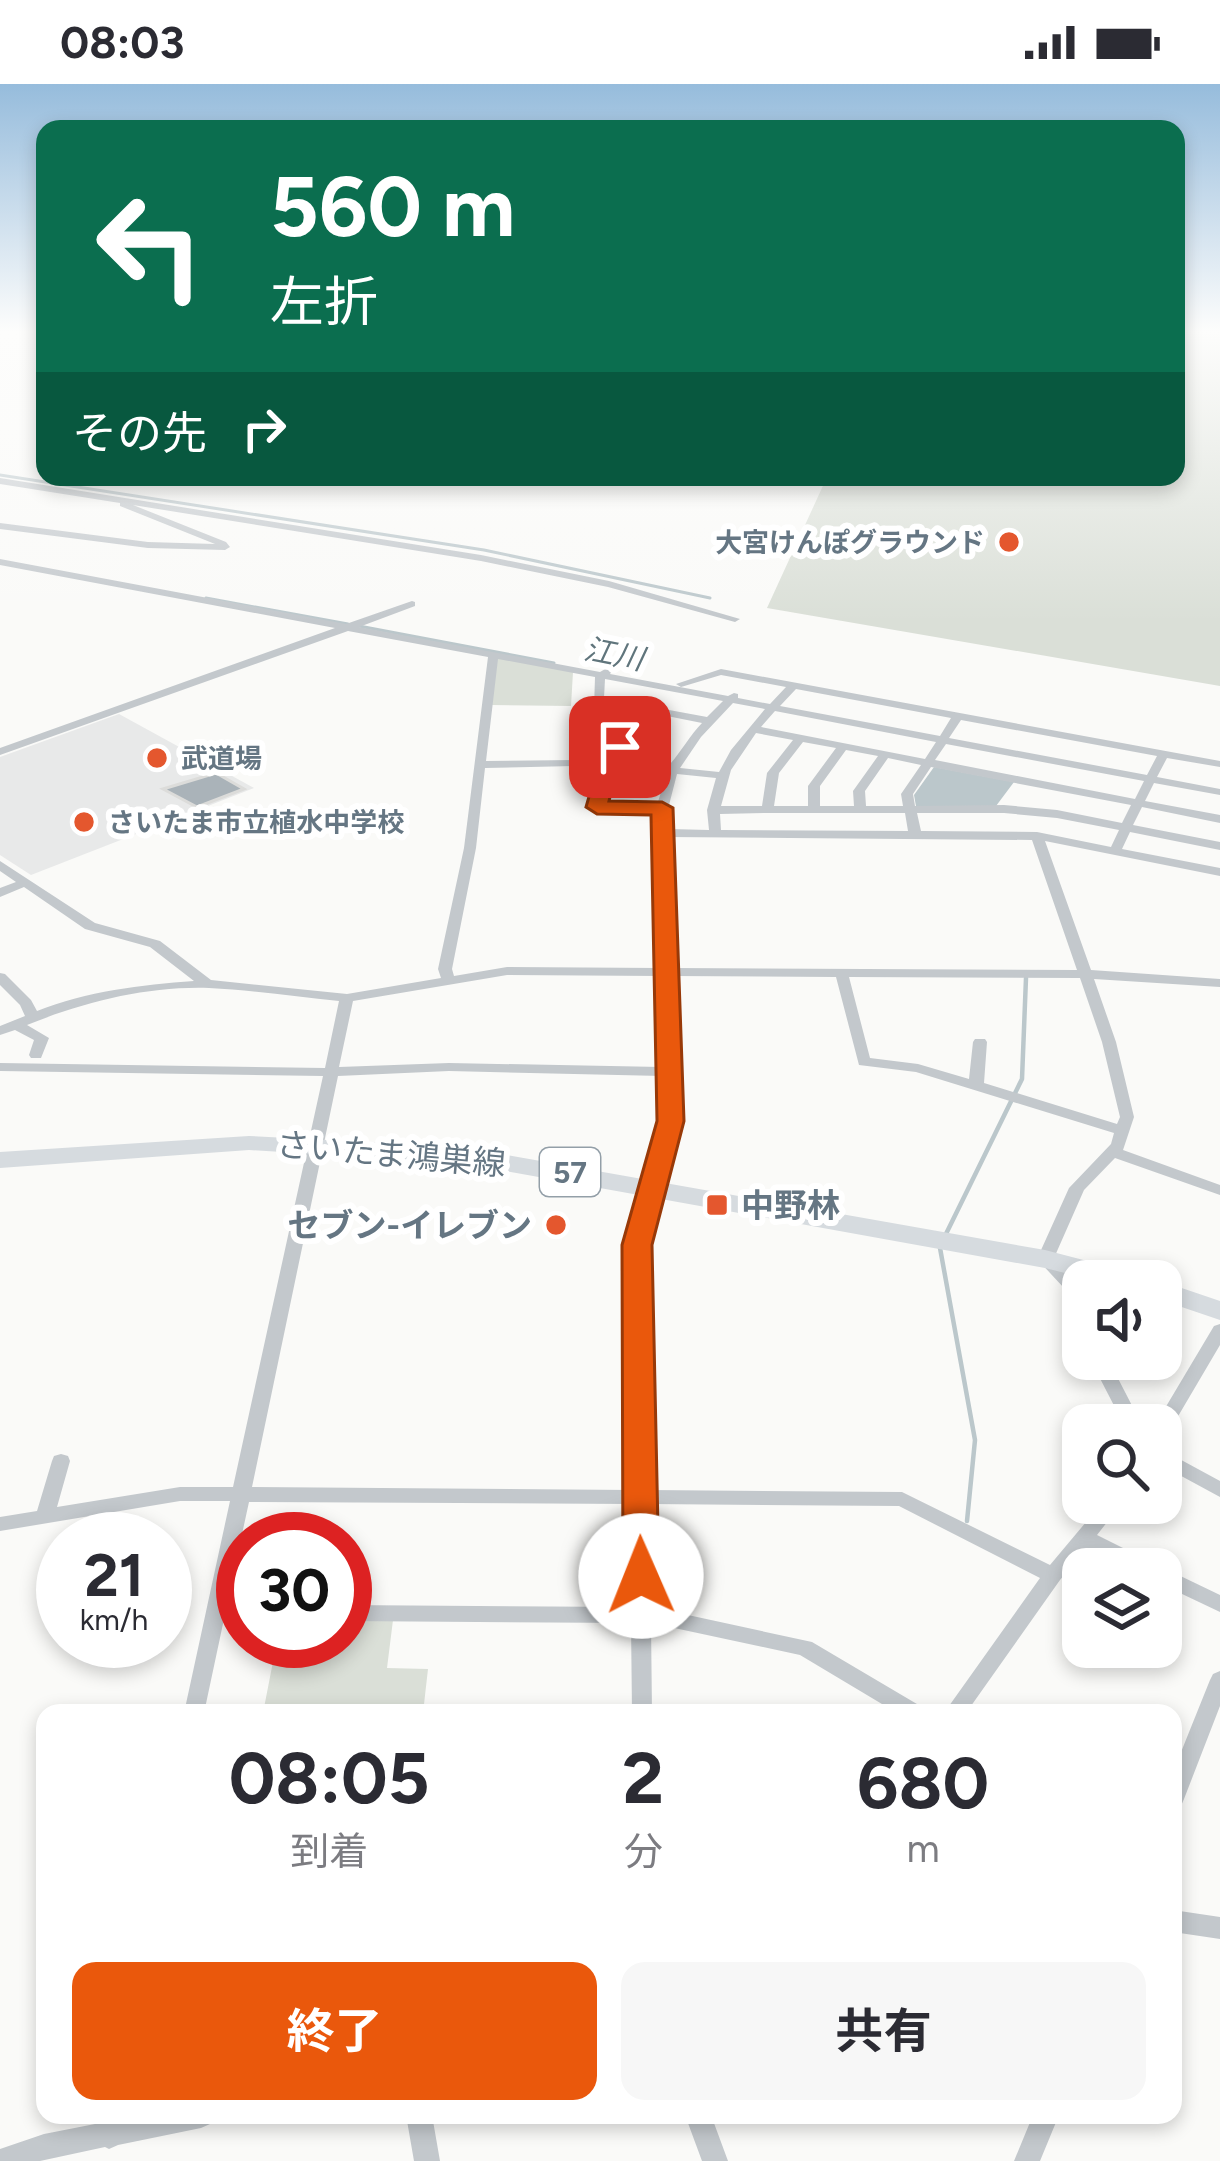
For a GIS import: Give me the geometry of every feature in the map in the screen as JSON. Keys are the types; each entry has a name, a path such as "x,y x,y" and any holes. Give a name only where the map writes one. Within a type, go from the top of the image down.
{"main road":[{"name":"さいたま鴻巣線","path":"0,1160 175,1145 314,1144 461,1155 1062,1263"},
{"path":"1182,1297 1220,1311"}],"street":[{"path":"0,481 36,485"},
{"path":"42,486 496,560 609,584 735,620"},
{"path":"0,526 148,545 225,547 102,493"},
{"path":"0,562 1220,789"},
{"path":"0,752 412,604"},
{"path":"353,625 733,697"},
{"path":"449,980 446,969 455,938 494,654"},
{"path":"681,684 721,672 1220,764"},
{"path":"604,673 599,741 620,747"},
{"path":"715,834 713,810 719,776 793,686"},
{"path":"642,1704 637,1245 670,1121 662,808 670,770 681,750 733,697"},
{"path":"599,700 709,721"},
{"path":"656,710 620,747 607,768 597,807 662,808"},
{"path":"915,834 907,794 958,716"},
{"path":"754,729 1220,819"},
{"path":"767,809 772,773 800,738"},
{"path":"814,809 814,786 843,746"},
{"path":"860,809 860,791 885,754"},
{"path":"1115,850 1163,754"},
{"path":"478,765 574,763 607,768"},
{"path":"670,770 719,776"},
{"path":"713,810 1040,812 1220,846"},
{"path":"663,833 1037,836 1220,872"},
{"path":"1037,836 1114,1061 1126,1117 1114,1152 1077,1188 1045,1259 1062,1276"},
{"path":"0,865 90,926 155,944 207,984"},
{"path":"0,893 26,882"},
{"path":"0,1031 103,995 207,984 347,998 507,971 1086,974 1220,983"},
{"path":"841,971 864,1063 918,1068 1123,1131"},
{"path":"0,977 26,1003 33,1018"},
{"path":"236,1512 347,998"},
{"path":"16,1025 42,1038 36,1055"},
{"path":"976,1086 980,1042"},
{"path":"0,1067 671,1072"},
{"path":"1114,1152 1220,1190"},
{"path":"1176,1404 1220,1330"},
{"path":"46,1512 61,1461"},
{"path":"1182,1468 1220,1490"},
{"path":"78,1512 180,1494 240,1492 902,1499 1053,1575"},
{"path":"0,1524 36,1519"},
{"path":"960,1704 1053,1575 1096,1524"},
{"path":"1085,1538 1105,1548"},
{"path":"1182,1585 1220,1604"},
{"path":"196,1704 216,1611"},
{"path":"372,1613 641,1616 806,1648 900,1704"},
{"path":"1182,1776 1220,1680"},
{"path":"1182,1922 1220,1928"},
{"path":"421,2124 427,2161"},
{"path":"701,2124 715,2161"},
{"path":"1034,2158 1043,2124"},
{"path":"3,2161 112,2126"}],"shaded area":[{"name":"大宮けんぽグラウンド","path":"1185,428 1220,428 1220,686 767,608 823,486 1185,486"},
{"path":"496,657 573,672 571,706 491,705"},
{"name":"さいたま市立植水中学校","path":"119,714 254,788 31,875 0,855 0,757"},
{"path":"934,767 1014,782 996,806 916,806 914,795"},
{"path":"372,1619 393,1620 387,1668 428,1669 424,1704 265,1704 272,1668 372,1668"}],"building":[{"path":"216,773 244,789 197,807 163,789"}],"waterway":[{"path":"0,475 36,481"},
{"path":"71,486 484,550 710,598"},
{"name":"江川","path":"206,598 348,624"},
{"name":"江川","path":"359,626 554,663"},
{"path":"944,1238 1022,1079 1026,978"},
{"path":"940,1248 975,1440 967,1521"}],"place":[{"name":"大宮けんぽグラウンド","path":"1009,542"},
{"name":"武道場","path":"157,758"},
{"name":"さいたま市立植水中学校","path":"84,822"},
{"name":"中野林","path":"717,1205"},
{"name":"セブン-イレブン","path":"556,1225"}],"route":[{"path":"620,747 609,762 597,807 662,808 663,970 671,1072 670,1121 637,1245 641,1576"}]}
